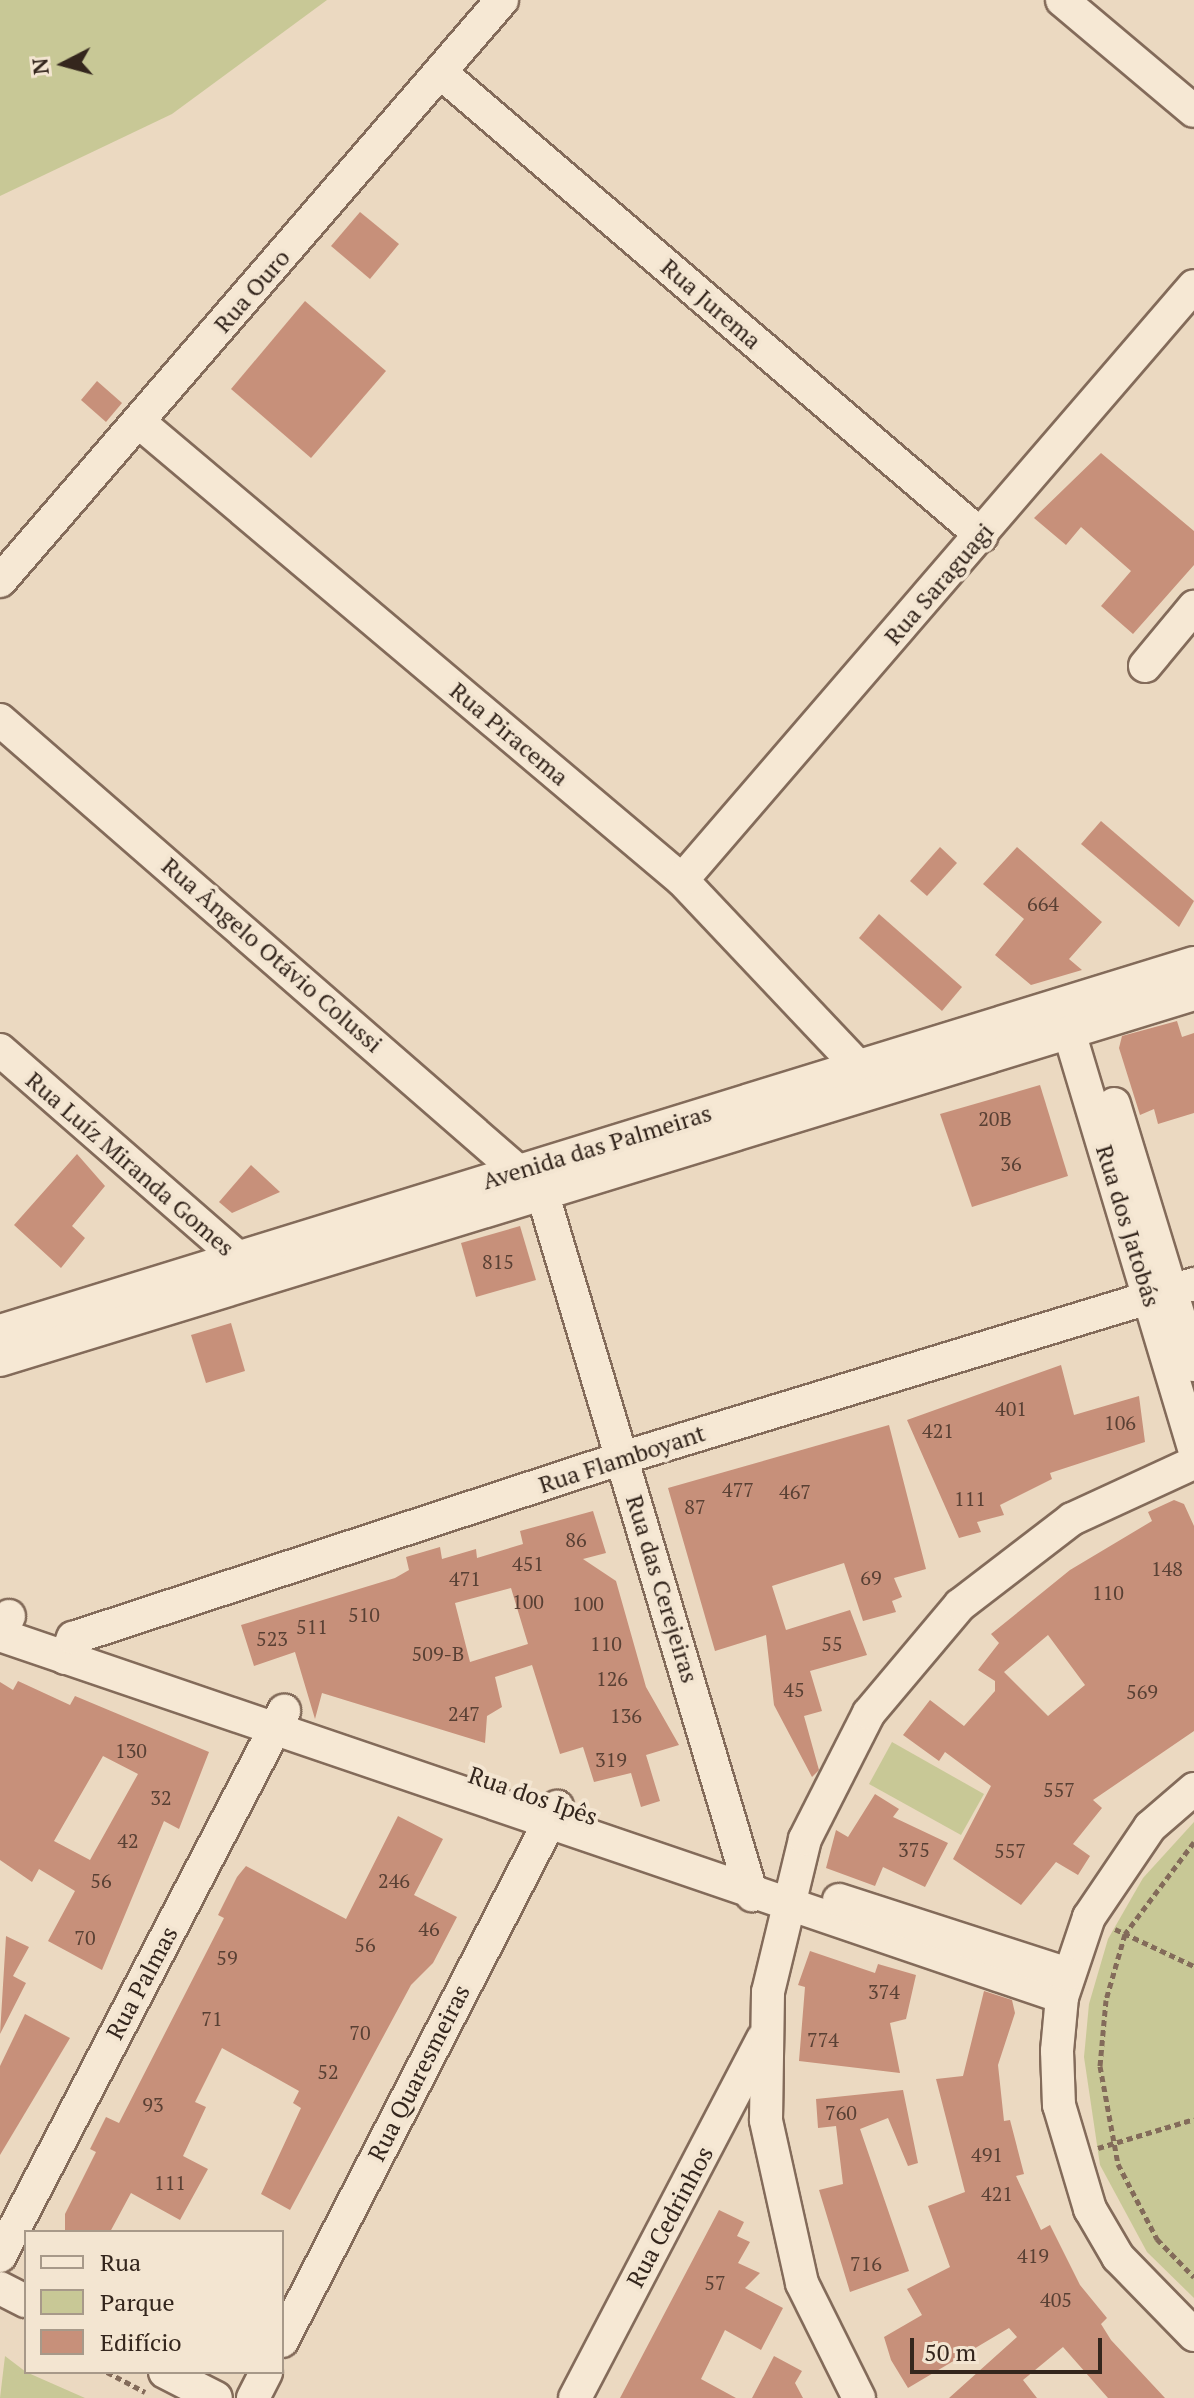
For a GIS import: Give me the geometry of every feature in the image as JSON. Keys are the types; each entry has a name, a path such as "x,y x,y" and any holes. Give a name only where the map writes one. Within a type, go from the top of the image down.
{"street":[{"name":"Rua Ouro","path":"0,581 140,423 502,0"},
{"path":"1062,0 1194,111"},
{"name":"Rua Jurema","path":"440,72 982,536"},
{"name":"Rua Saraguagi","path":"682,880 982,536 1194,286"},
{"name":"Rua Piracema","path":"140,423 682,880 858,1066"},
{"path":"1145,666 1194,607"},
{"name":"Rua Ângelo Otávio Colussi","path":"0,720 531,1181"},
{"name":"Avenida das Palmeiras","path":"0,1331 249,1268 1076,1015 1194,963"},
{"name":"Avenida das Palmeiras","path":"531,1181 858,1066 1076,1015 1194,994"},
{"name":"Rua dos Jatobás","path":"1076,1015 1172,1291 1194,1365"},
{"name":"Rua Luíz Miranda Gomes","path":"0,1050 249,1268"},
{"name":"Rua das Cerejeiras","path":"531,1181 622,1458 749,1882"},
{"name":"Avenida das Palmeiras","path":"0,1360 249,1268"},
{"name":"Rua dos Jatobás","path":"1172,1291 1194,1447"},
{"name":"Rua Flamboyant","path":"69,1648 622,1458 1172,1291"},
{"path":"859,2398 802,2283 779,2202 766,2120 764,2036 787,1895 844,1754 927,1639 1033,1545 1114,1497 1194,1463"},
{"name":"Rua dos Ipês","path":"3,1622 69,1648 787,1895 1065,1985"},
{"name":"Rua Palmas","path":"0,2256 279,1720"},
{"path":"1194,1789 1150,1827 1089,1917 1065,1985 1059,2105 1070,2157 1118,2257 1194,2335"},
{"name":"Rua Quaresmeiras","path":"284,2337 552,1814"},
{"name":"Rua Cedrinhos","path":"575,2398 764,2036"},
{"path":"0,2288 24,2300"},
{"path":"169,2374 216,2398"},
{"path":"253,2398 265,2374"}],"path":[{"path":"1194,1842 1125,1934 1101,2030 1112,2143 1157,2239 1194,2277"},
{"path":"1089,1917 1194,1966"},
{"path":"1070,2157 1194,2119"},
{"path":"111,2374 157,2398"}],"green space":[{"path":"0,0 327,0 172,114 0,196"},
{"path":"892,1742 984,1794 961,1835 869,1784"},
{"path":"1194,1822 1194,2298 1147,2252 1100,2165 1084,2057 1089,2004 1108,1939 1143,1878"},
{"path":"5,2356 24,2370 24,2374 85,2398 0,2398"}],"building":[{"path":"360,212 399,244 370,279 331,246"},
{"path":"305,301 386,371 311,458 231,389"},
{"path":"97,381 122,403 106,422 81,400"},
{"path":"1101,453 1194,531 1194,565 1133,634 1101,606 1131,571 1081,527 1066,545 1034,518"},
{"path":"1101,821 1194,901 1179,927 1081,844"},
{"path":"940,847 957,863 927,896 910,881"},
{"path":"1017,847 1102,922 1069,959 1082,970 1031,985 995,955 1024,919 983,884"},
{"path":"879,914 962,987 942,1011 859,938"},
{"path":"1177,1021 1182,1037 1194,1033 1194,1113 1158,1124 1154,1109 1140,1115 1119,1048 1122,1036"},
{"path":"1040,1085 1068,1176 972,1207 940,1114"},
{"path":"77,1154 105,1186 72,1226 85,1238 61,1268 14,1225"},
{"path":"251,1165 280,1192 232,1213 219,1202"},
{"path":"520,1226 536,1280 476,1297 461,1243"},
{"path":"231,1323 245,1371 206,1383 191,1335"},
{"path":"1061,1365 1074,1415 1139,1396 1145,1442 1050,1473 1052,1479 1000,1505 1004,1515 977,1522 981,1532 959,1538 907,1420"},
{"path":"889,1425 926,1569 894,1578 902,1597 892,1601 896,1612 863,1621 844,1563 772,1586 786,1630 850,1610 867,1655 810,1671 822,1711 804,1716 819,1770 812,1777 774,1705 766,1635 715,1651 668,1488"},
{"path":"1174,1500 1184,1504 1194,1526 1194,1731 1093,1800 1102,1808 1073,1844 1090,1856 1078,1875 1056,1862 1021,1905 953,1859 991,1786 945,1752 939,1761 903,1735 930,1700 964,1726 995,1691 995,1681 978,1670 999,1643 991,1634 1070,1570 1152,1521 1148,1512","holes":["1048,1635 1085,1685 1048,1716 1004,1672"]},
{"path":"593,1511 606,1553 583,1559 616,1581 646,1687 679,1745 646,1755 660,1801 641,1807 631,1773 594,1782 583,1747 560,1754 532,1665 495,1677 502,1707 487,1716 485,1743 322,1693 315,1719 295,1652 254,1666 241,1625 395,1578 409,1570 406,1557 440,1547 442,1559 476,1549 477,1558 523,1544 520,1531","holes":["511,1588 528,1644 470,1662 455,1603"]},
{"path":"18,1681 70,1705 75,1696 209,1752 179,1829 164,1821 102,1970 48,1941 75,1891 39,1869 32,1882 0,1860 0,1682 13,1690","holes":["103,1756 138,1774 90,1860 54,1841"]},
{"path":"875,1794 899,1809 893,1817 948,1843 925,1887 883,1867 875,1886 826,1868 836,1830 848,1837"},
{"path":"398,1816 443,1839 414,1895 457,1917 433,1963 411,1985 290,2210 261,2194 301,2108 293,2103 299,2091 222,2048 195,2102 206,2107 183,2156 208,2169 180,2220 131,2193 111,2230 65,2230 65,2214 96,2152 90,2149 106,2117 119,2123 224,1918 218,1915 246,1866 346,1919"},
{"path":"6,1936 29,1947 13,1976 26,1983 0,2034"},
{"path":"810,1951 875,1973 878,1964 916,1975 906,2019 890,2023 900,2073 799,2061 805,1987 798,1985"},
{"path":"984,1991 1012,2000 1015,2013 998,2065 1004,2121 1010,2120 1024,2174 1016,2176 1041,2230 1050,2225 1080,2285 1107,2318 1101,2324 1111,2340 1165,2398 1108,2398 1063,2347 1023,2380 1037,2398 949,2398 1017,2337 1009,2328 908,2388 891,2360 884,2337 922,2315 907,2289 950,2267 928,2206 965,2192 936,2079 963,2076"},
{"path":"25,2014 70,2038 0,2155 0,2066"},
{"path":"903,2090 918,2163 908,2166 888,2118 860,2129 909,2271 850,2292 819,2190 843,2184 836,2126 818,2128 816,2099"},
{"path":"719,2210 744,2222 737,2236 750,2242 738,2263 760,2273 745,2288 783,2308 761,2350 725,2330 701,2379 736,2398 620,2398"},
{"path":"774,2356 802,2371 795,2383 803,2398 752,2398"}]}
